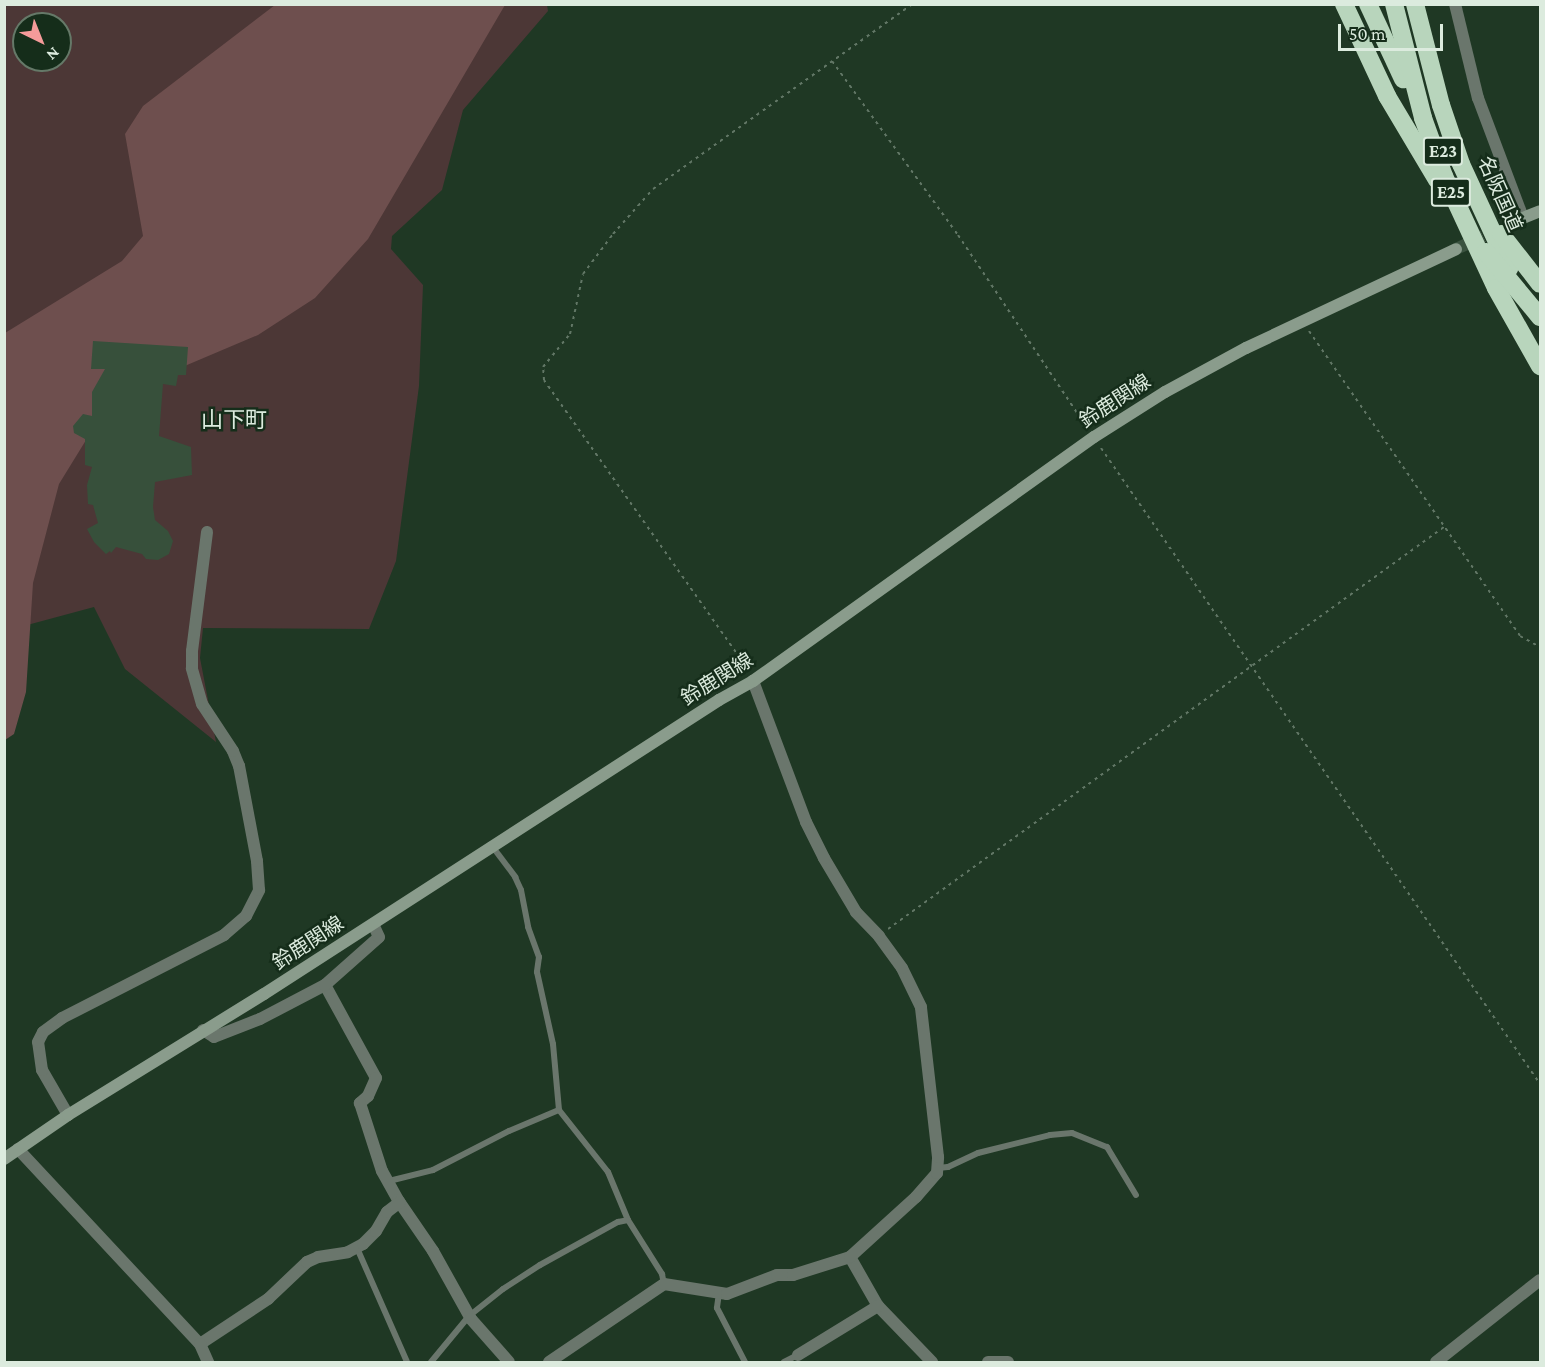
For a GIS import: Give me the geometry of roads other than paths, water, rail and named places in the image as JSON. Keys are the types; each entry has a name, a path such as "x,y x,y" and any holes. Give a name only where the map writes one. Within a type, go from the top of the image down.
{"highway":[{"name":"E23","path":"1344,4 1387,96 1418,150 1486,251 1540,318"},
{"name":"E23","path":"1368,4 1407,89 1436,140 1504,240 1540,284"},
{"name":"E25","path":"1394,4 1423,118 1444,176 1496,288 1540,366"},
{"name":"名阪国道","path":"1415,4 1432,75 1461,164 1499,248 1540,327"}],"main road":[{"path":"1523,218 1540,211"},
{"name":"鈴鹿関線","path":"4,1159 68,1115 373,924 719,700 753,681 1094,437 1165,392 1302,322 1456,249"}],"street":[{"path":"1455,4 1478,98 1523,218"},
{"path":"68,1115 42,1070 38,1042 43,1032 62,1018 224,934 246,916 259,890 257,861 239,766 229,744 202,704 192,668 192,651 207,532"},
{"path":"549,1362 664,1284 727,1294 777,1275 793,1275 850,1257 915,1197 937,1173 924,1019 910,981 879,936 856,912 824,858 806,822 753,681"},
{"path":"203,1030 214,1037 260,1019 325,985 379,938 373,924"},
{"path":"325,985 376,1078 368,1096 360,1103 375,1155 400,1202 434,1251 469,1316 509,1362"},
{"path":"18,1149 200,1344 208,1362"},
{"path":"200,1344 268,1299 307,1262 357,1248 369,1239 387,1212 400,1202"},
{"path":"850,1257 878,1306 932,1362"},
{"path":"1436,1362 1540,1281"},
{"path":"798,1355 878,1306"},
{"path":"988,1362 1008,1362"}],"lane":[{"path":"492,846 515,877 521,890 528,927 539,957 537,972 553,1044 559,1110 608,1172 628,1220 662,1274 664,1284"},
{"path":"389,1181 433,1170 509,1131 559,1110"},
{"path":"937,1168 948,1167 978,1153 1050,1135 1072,1134 1107,1147 1136,1195"},
{"path":"431,1362 469,1316 540,1265 618,1222 628,1220"},
{"path":"357,1248 407,1362"},
{"path":"719,1293 717,1308 745,1362"},
{"path":"784,1362 798,1355"}],"tunnel":[{"path":"1456,249 1523,218"}],"district":[{"name":"山下町","path":"234,420"}]}
